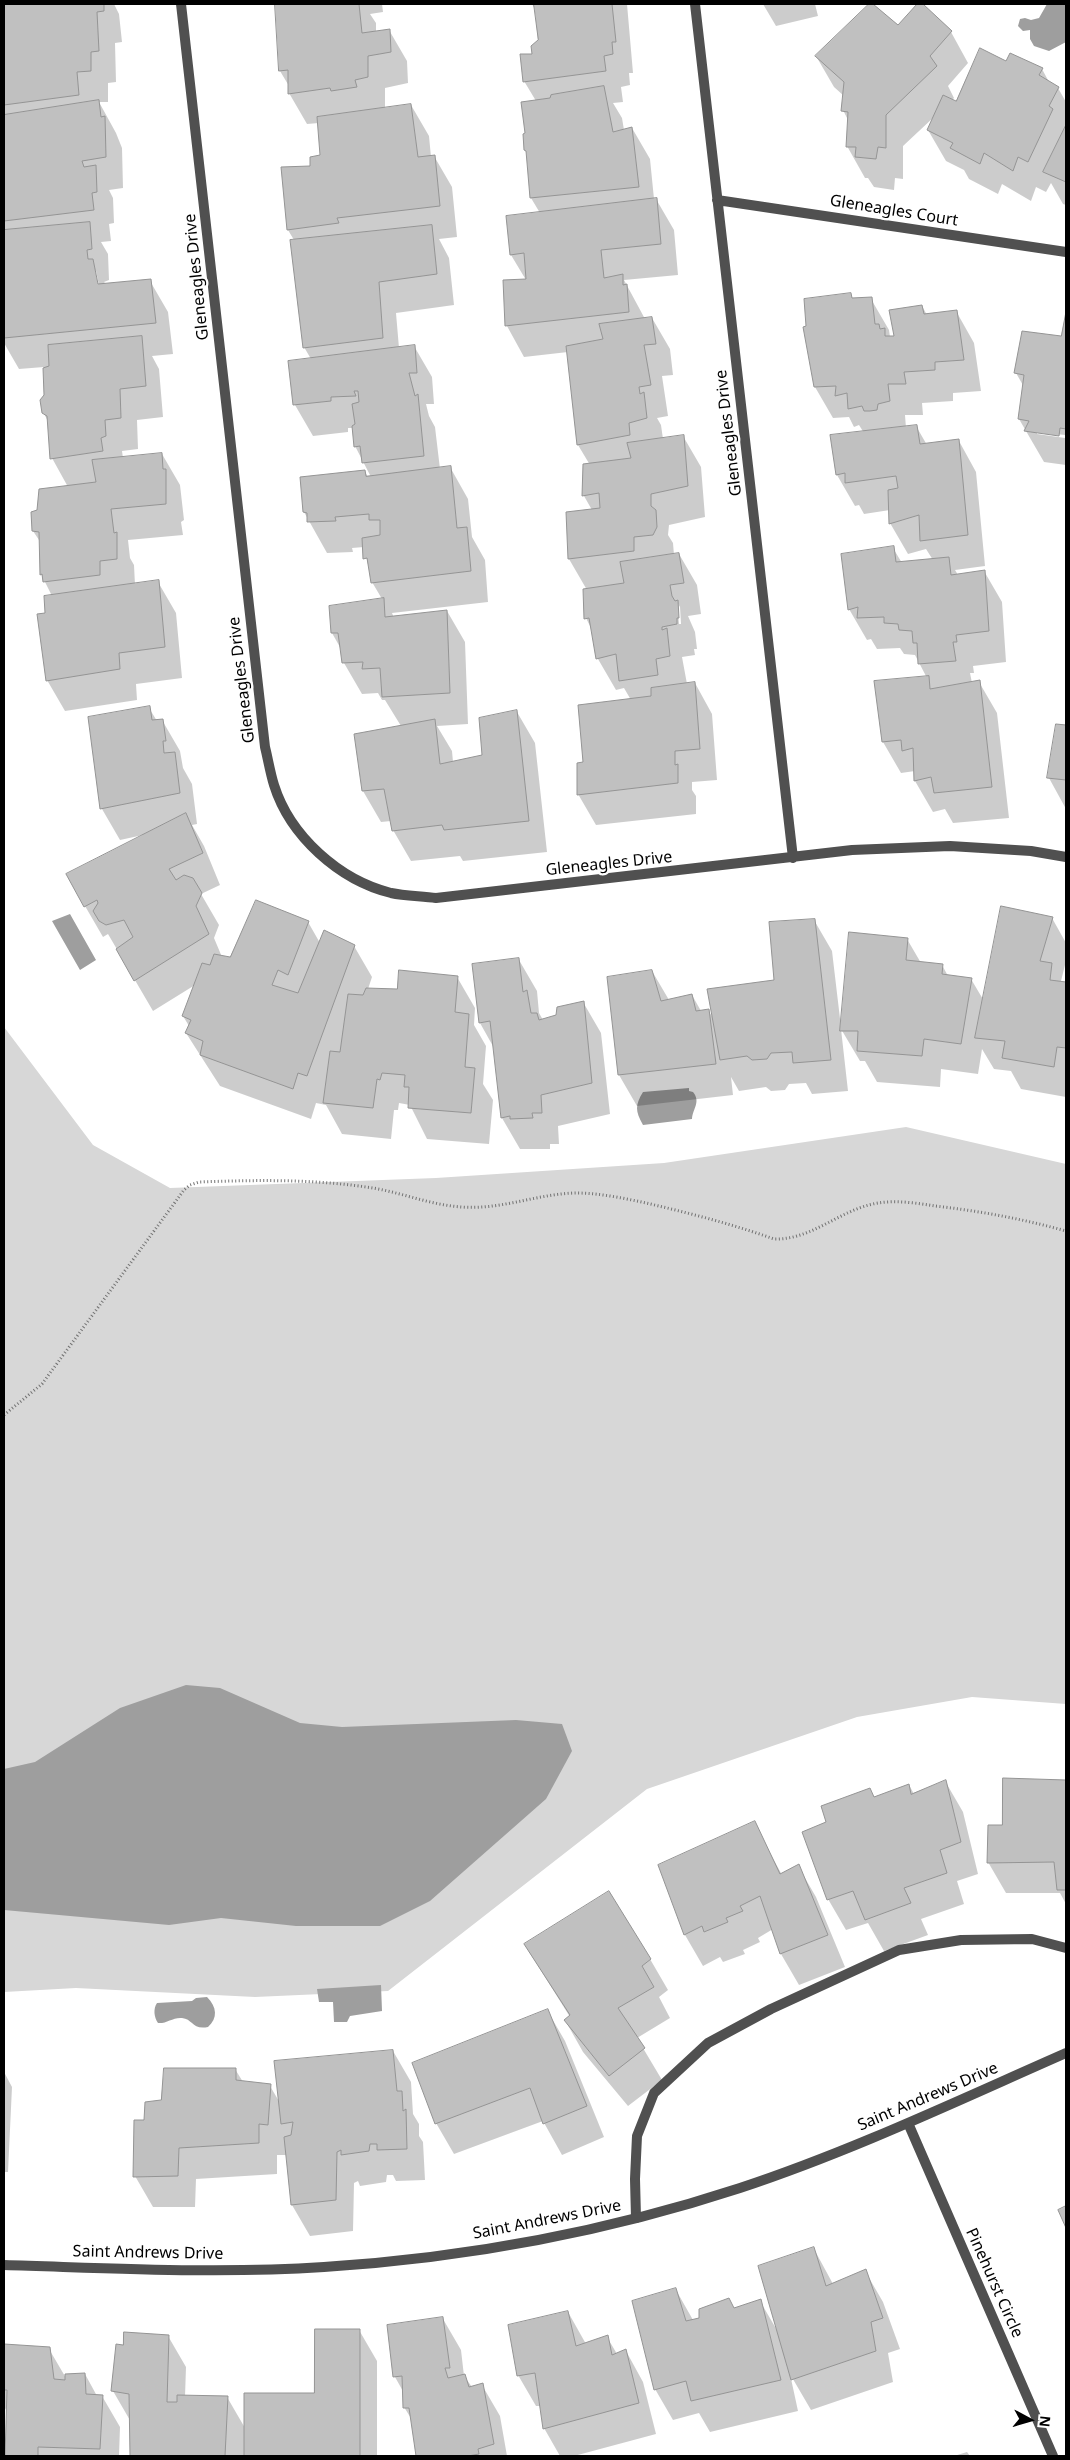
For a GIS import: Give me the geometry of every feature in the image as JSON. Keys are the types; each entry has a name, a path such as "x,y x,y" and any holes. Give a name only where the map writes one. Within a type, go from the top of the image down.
{"street":[{"name":"Gleneagles Drive","path":"181,4 265,747 274,786 293,823 319,854 353,878 391,893 436,898 852,850 950,846 1031,851 1066,857"},
{"name":"Gleneagles Drive","path":"695,4 793,858"},
{"name":"Gleneagles Court","path":"717,200 1066,252"},
{"path":"636,2218 637,2136 654,2094 708,2043 770,2009 899,1950 961,1940 1032,1939 1066,1948"},
{"name":"Saint Andrews Drive","path":"4,2265 196,2270 323,2267 450,2254 526,2241 636,2218 739,2188 846,2149 1066,2054"},
{"name":"Pinehurst Circle","path":"908,2123 1053,2456"}],"path":[{"path":"4,1415 42,1384 184,1190 190,1185 199,1182 284,1181 338,1184 368,1187 430,1202 462,1207 493,1207 575,1193 611,1196 674,1209 774,1239 791,1239 806,1234 857,1210 878,1203 908,1202 1022,1219 1066,1232"}],"shaded area":[{"path":"1047,4 1066,4 1066,42 1049,51 1034,46 1030,39 1030,30 1023,31 1018,26 1020,19 1031,20 1039,18"},
{"path":"70,914 96,960 80,970 52,921"},
{"path":"4,1027 93,1145 170,1188 436,1178 664,1163 906,1127 1066,1164 1066,1704 972,1697 857,1717 647,1789 388,1991 255,1997 76,1988 4,1992"},
{"path":"689,1088 689,1091 693,1092 696,1099 692,1119 643,1125 638,1116 637,1108 638,1101 643,1092"},
{"path":"186,1685 220,1688 300,1723 342,1727 516,1720 562,1724 572,1751 546,1799 430,1901 380,1926 296,1926 221,1918 169,1925 4,1910 4,1769 35,1762 120,1708"},
{"path":"381,1985 382,2011 350,2016 347,2022 334,2022 333,2002 319,2002 317,1989"},
{"path":"207,1997 213,2005 215,2012 215,2016 208,2027 196,2026 182,2018 158,2023 155,2016 157,2003 192,2001 196,1998"}],"building":[{"path":"104,4 104,11 97,12 99,51 91,52 91,71 77,72 79,95 4,105 4,5"},
{"path":"275,4 359,4 362,33 390,29 391,52 368,56 368,77 355,80 357,87 331,91 330,88 288,94 288,70 279,71"},
{"path":"534,4 612,4 616,42 612,42 613,54 604,56 606,71 523,82 520,54 532,54 531,46 538,40"},
{"path":"869,4 873,4 898,25 917,4 923,4 952,31 930,56 937,66 886,115 886,148 878,147 876,159 855,157 856,147 846,147 848,112 841,111 844,82 815,56"},
{"path":"980,48 1006,61 1010,53 1043,68 1039,75 1059,87 1049,106 1053,109 1028,162 1018,157 1013,171 984,153 980,164 950,148 953,143 927,130 943,95 956,101"},
{"path":"604,86 613,132 632,127 639,187 530,198 521,102 550,98 551,95"},
{"path":"99,100 101,117 105,116 106,157 82,161 84,167 96,165 97,192 92,193 94,210 4,221 4,115"},
{"path":"411,104 418,157 435,155 440,206 337,218 339,223 287,230 281,167 310,166 310,157 320,155 317,117"},
{"path":"1066,125 1066,182 1043,172"},
{"path":"657,198 661,244 601,250 604,278 623,274 623,285 627,284 629,312 505,326 503,280 526,279 524,253 510,255 506,216"},
{"path":"90,222 92,249 87,250 88,259 93,259 98,284 151,279 156,323 4,338 4,230"},
{"path":"432,225 437,274 379,282 383,338 303,348 290,240"},
{"path":"851,293 852,298 872,297 875,324 879,324 880,329 885,328 885,336 894,336 889,310 922,305 924,314 957,310 964,360 935,362 935,370 904,372 906,384 888,384 890,401 878,404 877,410 864,411 862,406 848,409 847,393 835,396 836,386 814,387 803,327 806,326 804,299"},
{"path":"1066,312 1066,429 1060,428 1059,436 1024,431 1029,421 1018,419 1024,375 1014,373 1022,331 1061,336"},
{"path":"652,317 656,344 644,345 651,385 639,387 640,394 644,392 647,418 629,423 630,435 577,445 566,346 603,339 599,324"},
{"path":"142,336 146,386 120,389 121,418 105,420 106,436 101,438 103,451 50,459 47,416 42,413 40,400 44,395 43,368 49,366 48,345"},
{"path":"415,345 417,373 409,373 415,396 418,394 424,456 362,463 360,446 354,447 352,426 355,424 352,404 359,402 358,391 354,391 356,396 331,397 331,401 293,405 288,361"},
{"path":"917,425 920,444 959,439 968,535 920,541 919,515 889,524 888,490 898,488 896,476 845,483 845,473 836,475 830,435"},
{"path":"684,435 688,486 651,494 651,506 656,510 657,527 653,535 634,537 634,551 568,559 566,512 600,508 599,493 582,496 583,464 631,458 627,443"},
{"path":"162,453 163,469 166,469 166,504 111,509 114,533 117,532 117,559 100,561 100,575 43,582 42,574 40,575 39,532 32,531 31,512 37,510 39,489 96,482 92,460"},
{"path":"451,466 457,528 467,527 471,571 371,583 367,558 363,559 362,538 380,535 380,520 369,520 369,514 335,517 336,521 307,522 307,513 303,512 300,477 365,470 366,476"},
{"path":"894,546 896,562 949,557 951,575 985,570 989,631 956,635 957,642 953,642 956,661 918,664 917,643 913,643 912,631 899,630 898,624 884,623 884,617 857,618 858,607 848,610 841,554"},
{"path":"679,553 684,583 670,585 672,596 675,601 678,600 679,618 677,618 677,624 662,627 662,630 667,628 670,656 656,659 658,675 619,681 616,654 596,659 589,618 584,619 583,589 624,583 620,562"},
{"path":"159,580 165,647 119,653 120,669 46,681 37,614 45,613 44,596"},
{"path":"384,598 385,617 447,610 450,693 382,697 380,668 362,669 363,662 342,663 338,633 331,633 329,606"},
{"path":"929,676 930,689 980,680 992,787 934,793 931,777 914,781 913,748 902,751 901,740 882,742 874,681"},
{"path":"695,682 700,749 675,751 675,765 678,764 678,783 577,795 577,763 583,762 578,705 651,696 651,688"},
{"path":"150,706 152,720 163,719 166,741 163,741 164,753 175,752 180,793 100,809 88,717"},
{"path":"517,710 529,821 444,830 442,825 392,831 384,789 362,791 354,734 435,719 440,764 482,755 479,718"},
{"path":"1056,724 1066,725 1066,780 1047,778"},
{"path":"186,813 203,853 169,869 176,880 184,875 193,878 202,893 196,906 209,934 134,981 116,949 133,937 124,920 106,925 99,921 93,911 98,903 97,900 84,907 66,874"},
{"path":"256,900 309,921 288,975 278,970 272,985 298,993 324,930 355,945 307,1076 298,1073 293,1089 200,1055 203,1041 185,1033 191,1020 182,1016 202,963 210,965 214,954 230,957"},
{"path":"1001,906 1053,917 1040,961 1052,963 1050,980 1066,982 1066,1048 1057,1047 1054,1067 1002,1058 1005,1041 975,1038"},
{"path":"815,919 831,1060 793,1063 792,1052 771,1053 767,1059 752,1060 747,1056 720,1060 707,989 774,980 769,922"},
{"path":"849,932 908,938 906,960 943,964 942,974 972,978 961,1044 924,1039 922,1056 857,1051 858,1031 840,1031"},
{"path":"519,958 523,992 527,990 531,1013 537,1013 539,1020 556,1015 557,1007 584,1001 592,1083 541,1095 542,1113 532,1113 533,1118 510,1119 510,1116 501,1118 490,1021 479,1023 472,964"},
{"path":"399,970 458,976 455,1012 469,1014 465,1067 475,1068 471,1113 408,1108 409,1087 404,1087 405,1075 382,1073 380,1080 377,1079 373,1108 323,1103 330,1051 340,1052 348,994 363,995 366,988 397,989"},
{"path":"652,970 661,1001 692,994 696,1011 709,1009 716,1064 618,1075 607,977"},
{"path":"1003,1778 1066,1780 1066,1890 1057,1890 1054,1862 987,1863 988,1825 1002,1825"},
{"path":"946,1780 961,1842 940,1850 947,1873 904,1888 911,1903 865,1920 853,1891 827,1900 802,1832 826,1822 821,1806 870,1788 874,1797 909,1784 911,1794"},
{"path":"755,1821 780,1874 799,1864 828,1935 780,1954 760,1896 740,1906 743,1911 726,1918 728,1922 704,1932 702,1926 684,1935 658,1865"},
{"path":"609,1891 651,1959 642,1966 654,1987 618,2008 645,2048 609,2076 564,2020 570,2015 524,1944"},
{"path":"548,2009 587,2106 543,2124 530,2088 435,2124 412,2063"},
{"path":"393,2050 397,2091 402,2091 403,2111 406,2109 407,2149 377,2150 377,2144 370,2144 369,2151 341,2155 341,2150 337,2152 336,2200 291,2205 284,2137 291,2135 293,2122 281,2124 274,2061"},
{"path":"164,2068 236,2068 236,2080 271,2084 268,2125 259,2124 259,2143 179,2148 178,2176 133,2177 134,2120 144,2120 145,2102 161,2100"},
{"path":"1066,2206 1066,2228 1058,2210"},
{"path":"814,2247 826,2286 866,2269 883,2318 871,2322 876,2351 791,2380 758,2266"},
{"path":"676,2288 686,2321 699,2318 699,2309 729,2298 734,2308 761,2299 781,2380 691,2401 686,2381 654,2390 632,2301"},
{"path":"568,2311 576,2346 608,2335 612,2355 626,2349 639,2403 543,2429 535,2373 517,2376 508,2325"},
{"path":"443,2317 450,2368 445,2368 448,2378 465,2374 469,2387 483,2383 494,2444 478,2449 479,2454 468,2456 416,2456 409,2408 403,2408 402,2376 393,2377 387,2325"},
{"path":"315,2329 360,2329 360,2456 244,2456 244,2393 314,2393"},
{"path":"124,2332 169,2335 167,2402 177,2402 177,2395 228,2396 225,2456 130,2456 129,2394 111,2391 116,2344 123,2345"},
{"path":"4,2344 50,2347 54,2379 65,2380 65,2374 85,2373 86,2394 103,2395 100,2449 38,2447 38,2456 5,2456 7,2390 4,2390"}]}
